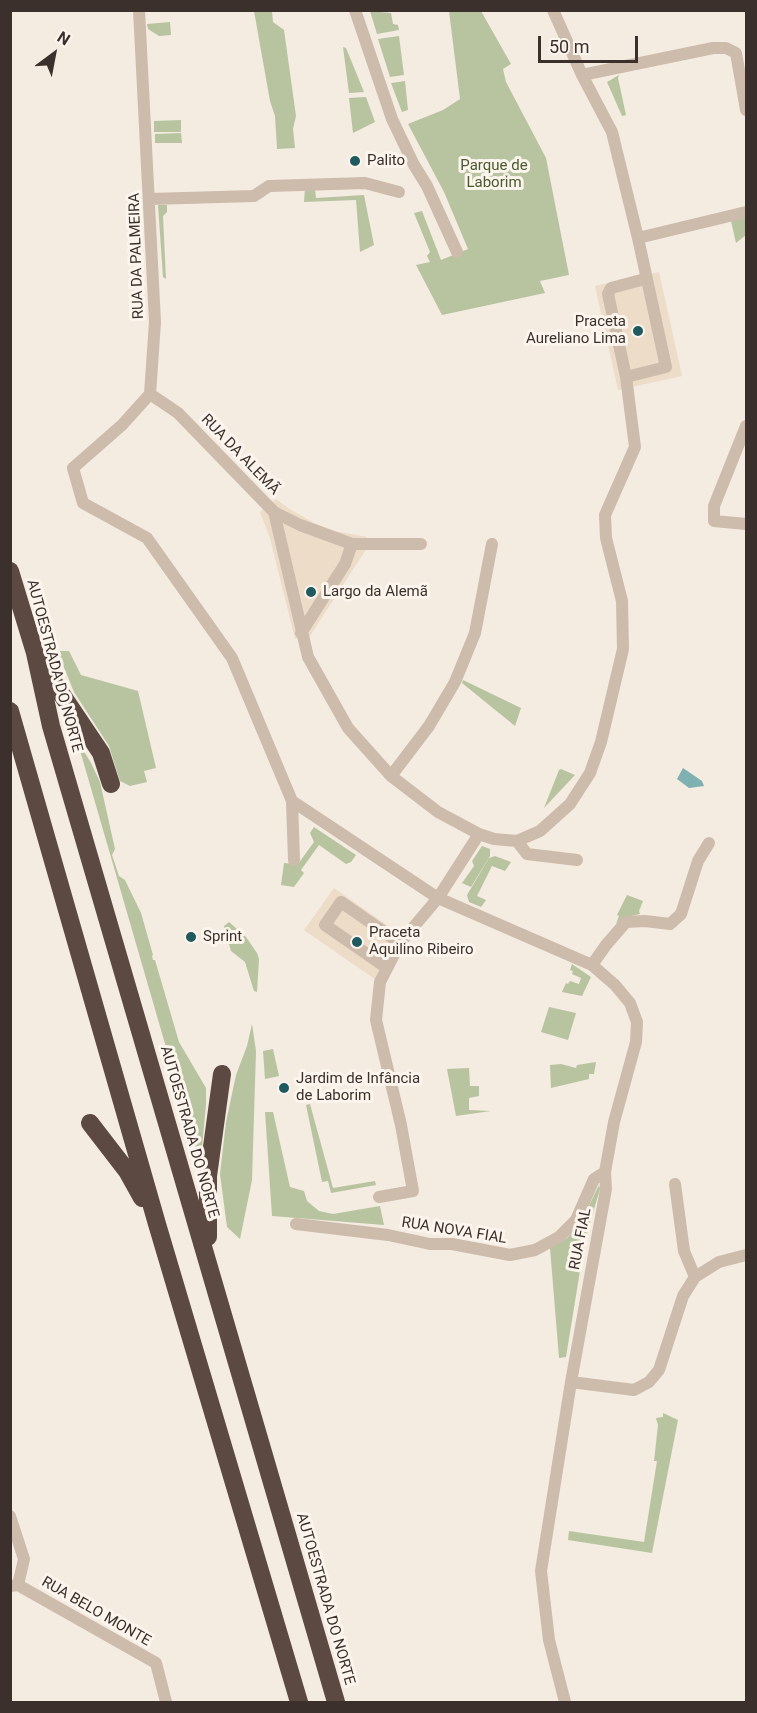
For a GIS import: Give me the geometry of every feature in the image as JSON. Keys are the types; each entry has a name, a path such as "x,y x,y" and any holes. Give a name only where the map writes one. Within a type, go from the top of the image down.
{"highway":[{"name":"AUTOESTRADA DO NORTE","path":"10,571 35,653 51,726 336,1702"},
{"path":"35,653 100,753 111,784"},
{"path":"10,711 157,1224 299,1702"},
{"path":"207,1257 208,1176 222,1074"},
{"path":"90,1123 127,1171 157,1224"}],"street":[{"name":"RUA DA PALMEIRA","path":"140,10 155,322 150,394"},
{"path":"355,10 392,119 427,186 457,252"},
{"path":"553,10 582,75 612,132 666,367 626,377"},
{"path":"582,75 713,48 726,48 736,53 747,110"},
{"path":"150,199 254,196 269,186 365,183 399,192"},
{"path":"638,238 747,212"},
{"path":"517,841 540,831 570,804 590,773 602,741 623,649 622,601 606,538 605,515 635,447 626,377 608,294 611,288 645,279"},
{"path":"150,394 122,425 73,468 83,503 147,538 232,658 292,801 294,860"},
{"name":"RUA DA ALEMÃ","path":"150,394 178,413 274,512 308,657 348,728 391,776 438,812 479,834 494,839 517,841 527,854 577,860"},
{"path":"747,426 714,506 714,521 747,524"},
{"path":"274,512 300,525 352,544 421,544"},
{"path":"391,776 429,726 455,682 475,633 492,543"},
{"path":"301,633 345,564 352,544"},
{"name":"RUA FIAL","path":"292,801 438,898 592,965 630,1003 637,1022 636,1042 614,1122 605,1172 606,1189 571,1382 541,1571 549,1640 566,1702"},
{"path":"379,1197 413,1191 401,1125 376,1020 380,982 400,943 438,898 479,834"},
{"path":"592,965 626,922 645,921 670,924 681,914 698,861 709,843"},
{"path":"387,968 325,926 341,902 400,943"},
{"name":"RUA NOVA FIAL","path":"296,1224 388,1235 430,1244 452,1244 510,1255 536,1250 559,1237 576,1220 594,1179 605,1172"},
{"path":"675,1184 684,1251 695,1277"},
{"path":"571,1382 634,1390 649,1382 660,1370 683,1296 695,1277 719,1262 747,1255"},
{"name":"RUA BELO MONTE","path":"10,1516 24,1559 14,1586 156,1663 166,1702"}],"green space":[{"path":"254,11 272,11 273,22 284,30 296,116 293,129 295,148 277,149 275,116 270,101"},
{"path":"370,11 391,13 393,24 398,25 399,30 377,34"},
{"name":"Parque de Laborim","path":"449,11 481,11 511,64 503,69 506,82 546,158 569,275 540,281 545,293 442,315 416,265 430,262 427,256 430,252 414,213 422,211 441,260 468,249 444,192 408,124 443,110 460,99"},
{"path":"170,22 171,35 159,36 148,29 147,24"},
{"path":"399,36 404,75 390,77 378,39"},
{"path":"343,47 346,48 364,92 349,93"},
{"path":"619,75 626,115 622,116 607,82"},
{"path":"405,81 408,110 402,112 391,83"},
{"path":"366,97 375,122 353,133 349,98"},
{"path":"181,120 181,132 154,132 154,121"},
{"path":"181,133 182,143 155,143 155,134"},
{"path":"305,188 315,188 316,198 364,195 374,245 360,252 356,200 304,202"},
{"path":"158,205 167,205 167,212 163,216 166,279 163,277"},
{"path":"746,217 746,235 736,243 731,221"},
{"path":"69,651 81,675 138,691 156,768 144,771 147,782 130,786 120,781 109,746 74,692 58,653"},
{"path":"463,680 521,708 515,726 462,683"},
{"path":"77,740 100,782 115,849 112,855 119,876 125,880 141,913 179,1042 206,1088 201,1159 179,1092"},
{"path":"559,770 575,775 544,808"},
{"path":"314,827 356,855 351,862 346,864 319,845 301,870 304,873 294,887 281,885 284,863 298,864 314,842 310,833"},
{"path":"482,846 490,849 490,856 471,887 462,883 474,866 472,861"},
{"path":"495,856 511,862 505,871 492,866 477,896 486,900 481,907 469,902 467,895 489,858"},
{"path":"627,895 643,901 640,914 623,918 616,924 619,916 617,915"},
{"path":"229,922 246,937 257,953 259,959 257,992 254,991 245,962 231,951 224,926"},
{"path":"572,964 591,977 582,996 562,992 566,983 570,981 579,984 581,978 572,974 573,971 570,970"},
{"path":"549,1007 576,1013 568,1040 541,1032"},
{"path":"252,1024 256,1051 252,1180 240,1239 227,1227 220,1174 226,1122 236,1075 247,1046"},
{"path":"273,1049 279,1076 265,1079 263,1051"},
{"path":"596,1062 594,1074 589,1074 589,1079 551,1088 550,1065 561,1064 576,1068 577,1065"},
{"path":"469,1068 470,1086 479,1086 479,1096 469,1098 469,1110 491,1111 456,1116 447,1069"},
{"path":"310,1104 333,1188 375,1181 376,1185 331,1193 328,1181 322,1182 306,1105"},
{"path":"265,1112 273,1112 290,1187 304,1191 307,1201 319,1211 333,1214 380,1206 384,1225 272,1216"},
{"path":"599,1185 600,1189 585,1240 566,1357 559,1358 550,1248 567,1238 580,1224"},
{"path":"663,1413 678,1420 652,1553 568,1540 569,1531 644,1542 657,1461 654,1461 658,1425 656,1418 663,1417"}],"shaded area":[{"name":"Praceta Aureliano Lima","path":"659,272 682,376 618,390 595,286"},
{"name":"Largo da Alemã","path":"276,499 314,523 335,531 367,537 367,548 310,636 295,639 270,538 260,512"},
{"name":"Praceta Aquilino Ribeiro","path":"334,888 398,933 387,950 376,980 304,930"}],"water":[{"path":"683,768 702,781 704,786 689,788 677,779"}],"place":[{"name":"Palito","path":"355,161"},
{"name":"Praceta Aureliano Lima","path":"638,331"},
{"name":"Largo da Alemã","path":"311,592"},
{"name":"Sprint","path":"191,937"},
{"name":"Praceta Aquilino Ribeiro","path":"357,942"},
{"name":"Jardim de Infância de Laborim","path":"284,1088"}]}
